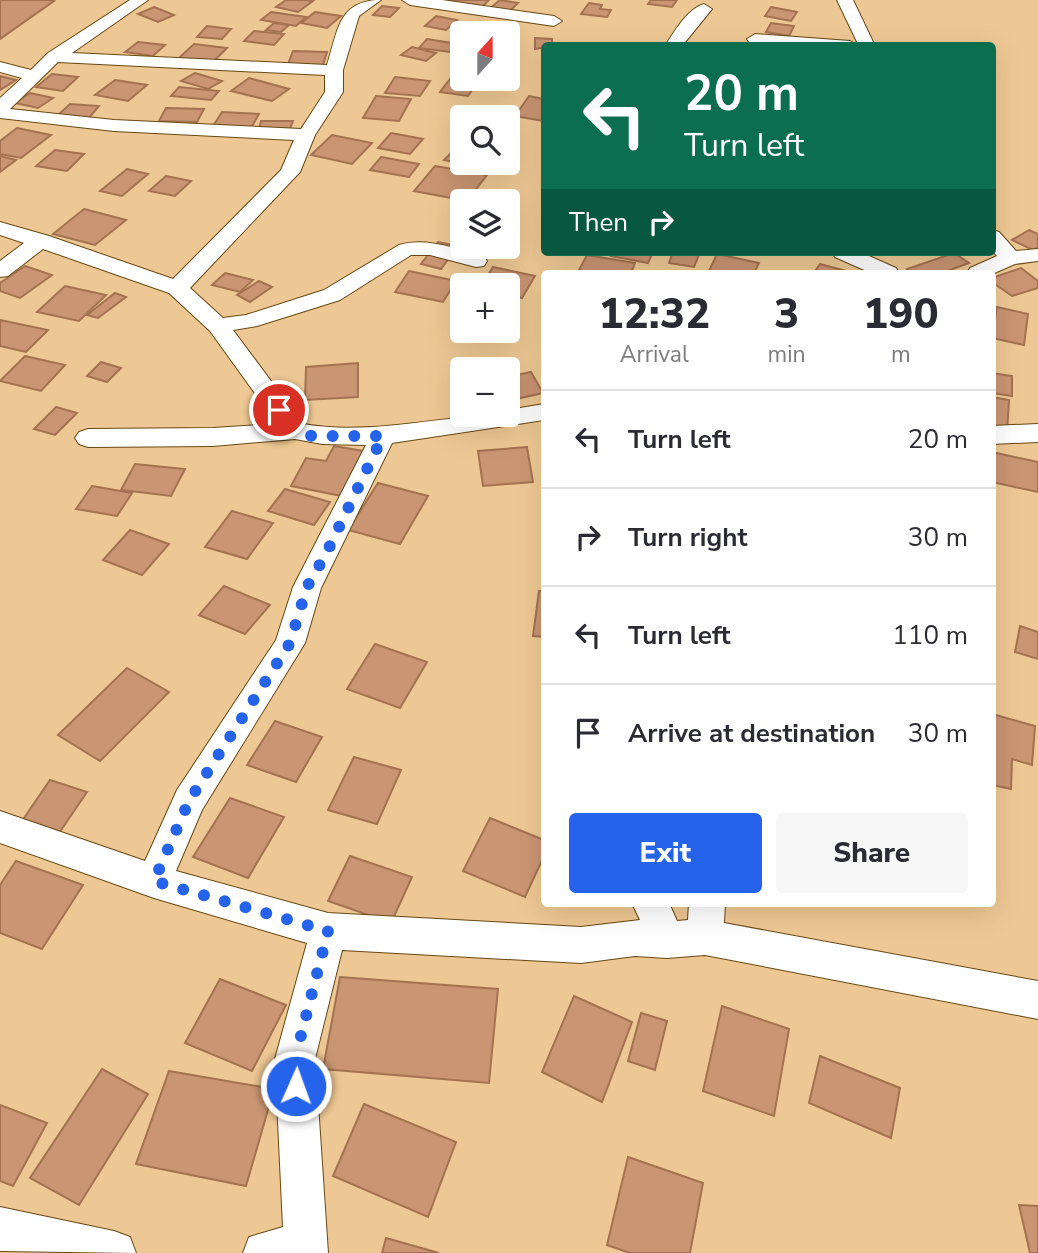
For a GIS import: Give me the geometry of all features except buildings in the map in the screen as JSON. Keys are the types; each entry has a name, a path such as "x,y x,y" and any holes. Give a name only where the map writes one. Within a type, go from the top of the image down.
{"street":[{"path":"0,110 54,57 140,0"},
{"path":"177,288 290,172 306,135 334,92 334,70 352,14 371,0"},
{"path":"410,0 555,22"},
{"path":"845,0 865,42"},
{"path":"676,42 704,9"},
{"path":"755,39 795,42"},
{"path":"54,57 334,70"},
{"path":"0,67 35,76"},
{"path":"0,110 76,123 306,135"},
{"path":"0,228 42,240 177,288 218,326 295,431"},
{"path":"0,271 42,240"},
{"path":"996,241 1010,258"},
{"path":"218,326 249,321 332,295 406,249 430,249 476,261"},
{"path":"984,270 1010,258 1038,255"},
{"path":"852,256 882,270"},
{"path":"88,438 213,437 295,431 312,436 383,436 541,412"},
{"path":"996,435 1038,433"},
{"path":"154,881 189,801 290,643 307,587 326,554 383,436"},
{"path":"0,827 154,881 328,931 581,945 635,938 667,940 706,920 1038,1000"},
{"path":"652,907 667,940"},
{"path":"292,1250 295,1059 328,931"},
{"path":"0,1229 114,1253"}],"route":[{"path":"279,410 295,431 312,436 383,436 326,554 307,587 290,643 189,801 154,881 328,931 295,1059 296,1086"}]}
